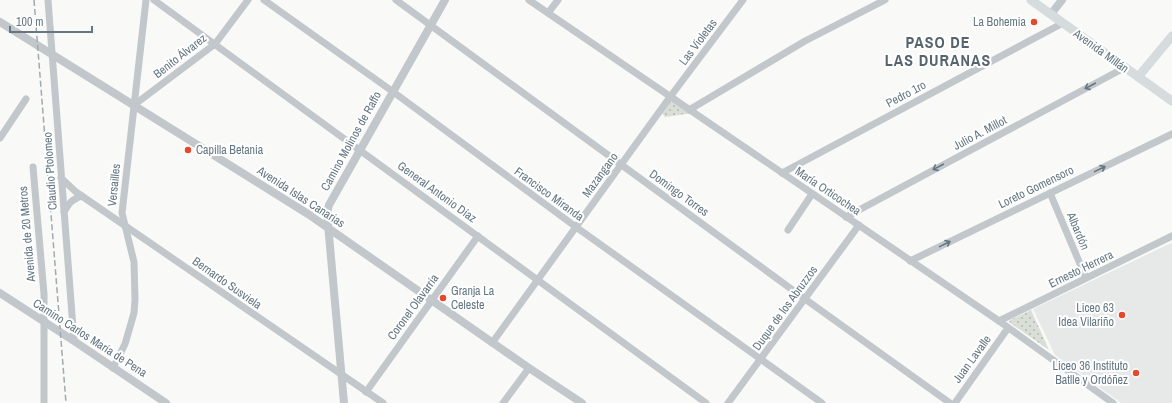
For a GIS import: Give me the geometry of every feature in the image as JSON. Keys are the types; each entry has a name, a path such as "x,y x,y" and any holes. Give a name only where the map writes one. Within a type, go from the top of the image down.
{"main road":[{"name":"Avenida Millán","path":"1031,0 1172,101"},
{"path":"1138,77 1172,36"}],"street":[{"name":"Claudio Ptolomeo","path":"48,0 74,341"},
{"name":"Versailles","path":"113,368 125,344 134,313 134,262 122,213 146,0"},
{"name":"General Antonio Díaz","path":"154,0 706,403"},
{"name":"Benito Álvarez","path":"134,105 215,44 248,0"},
{"name":"Francisco Miranda","path":"264,0 392,91 576,227 822,403"},
{"name":"Domingo Torres","path":"396,0 950,403"},
{"name":"Camino Molinos de Raffo","path":"344,403 327,228 327,213 329,205 392,91 445,0"},
{"name":"María Orticochea","path":"529,0 999,321 1113,403"},
{"path":"548,13 558,0"},
{"name":"Las Violetas","path":"670,97 743,0"},
{"path":"689,110 805,41 885,0"},
{"path":"1051,14 1062,0"},
{"name":"Avenida Islas Canarias","path":"0,22 327,228 582,403"},
{"name":"Pedro 1ro","path":"782,174 1063,23"},
{"name":"Julio A. Millot","path":"846,217 1124,68"},
{"name":"Mazangano","path":"492,342 670,97"},
{"path":"0,138 26,99"},
{"name":"Loreto Gomensoro","path":"910,260 1172,134"},
{"name":"Avenida de 20 Metros","path":"33,168 44,294 44,403"},
{"name":"Bernardo Susviela","path":"61,178 82,196 383,403"},
{"name":"Albardón","path":"1050,193 1086,278"},
{"path":"788,230 812,194"},
{"path":"64,212 68,203 73,198 82,196"},
{"name":"Duque de los Abruzzos","path":"728,403 859,225"},
{"name":"Coronel Olavarría","path":"366,392 478,236"},
{"name":"Ernesto Herrera","path":"999,321 1172,236"},
{"name":"Camino Carlos María de Pena","path":"0,293 166,403"},
{"name":"Juan Lavalle","path":"955,403 1008,328"},
{"path":"504,403 529,368"}],"shaded area":[{"path":"674,102 689,113 665,117 662,113 668,103"},
{"path":"1171,243 1172,403 1121,403 1055,355 1033,309"},
{"path":"1031,310 1049,350 1009,322 1010,320"}],"railway":[{"path":"34,0 66,403"}],"place":[{"name":"La Bohemia","path":"1034,22"},
{"name":"Capilla Betania","path":"188,150"},
{"name":"Granja La Celeste","path":"443,298"},
{"name":"Liceo 63 Idea Vilariño","path":"1122,315"},
{"name":"Liceo 36 Instituto Batlle y Ordóñez","path":"1136,373"}],"district":[{"name":"PASO DE LAS DURANAS","path":"938,51"}]}
